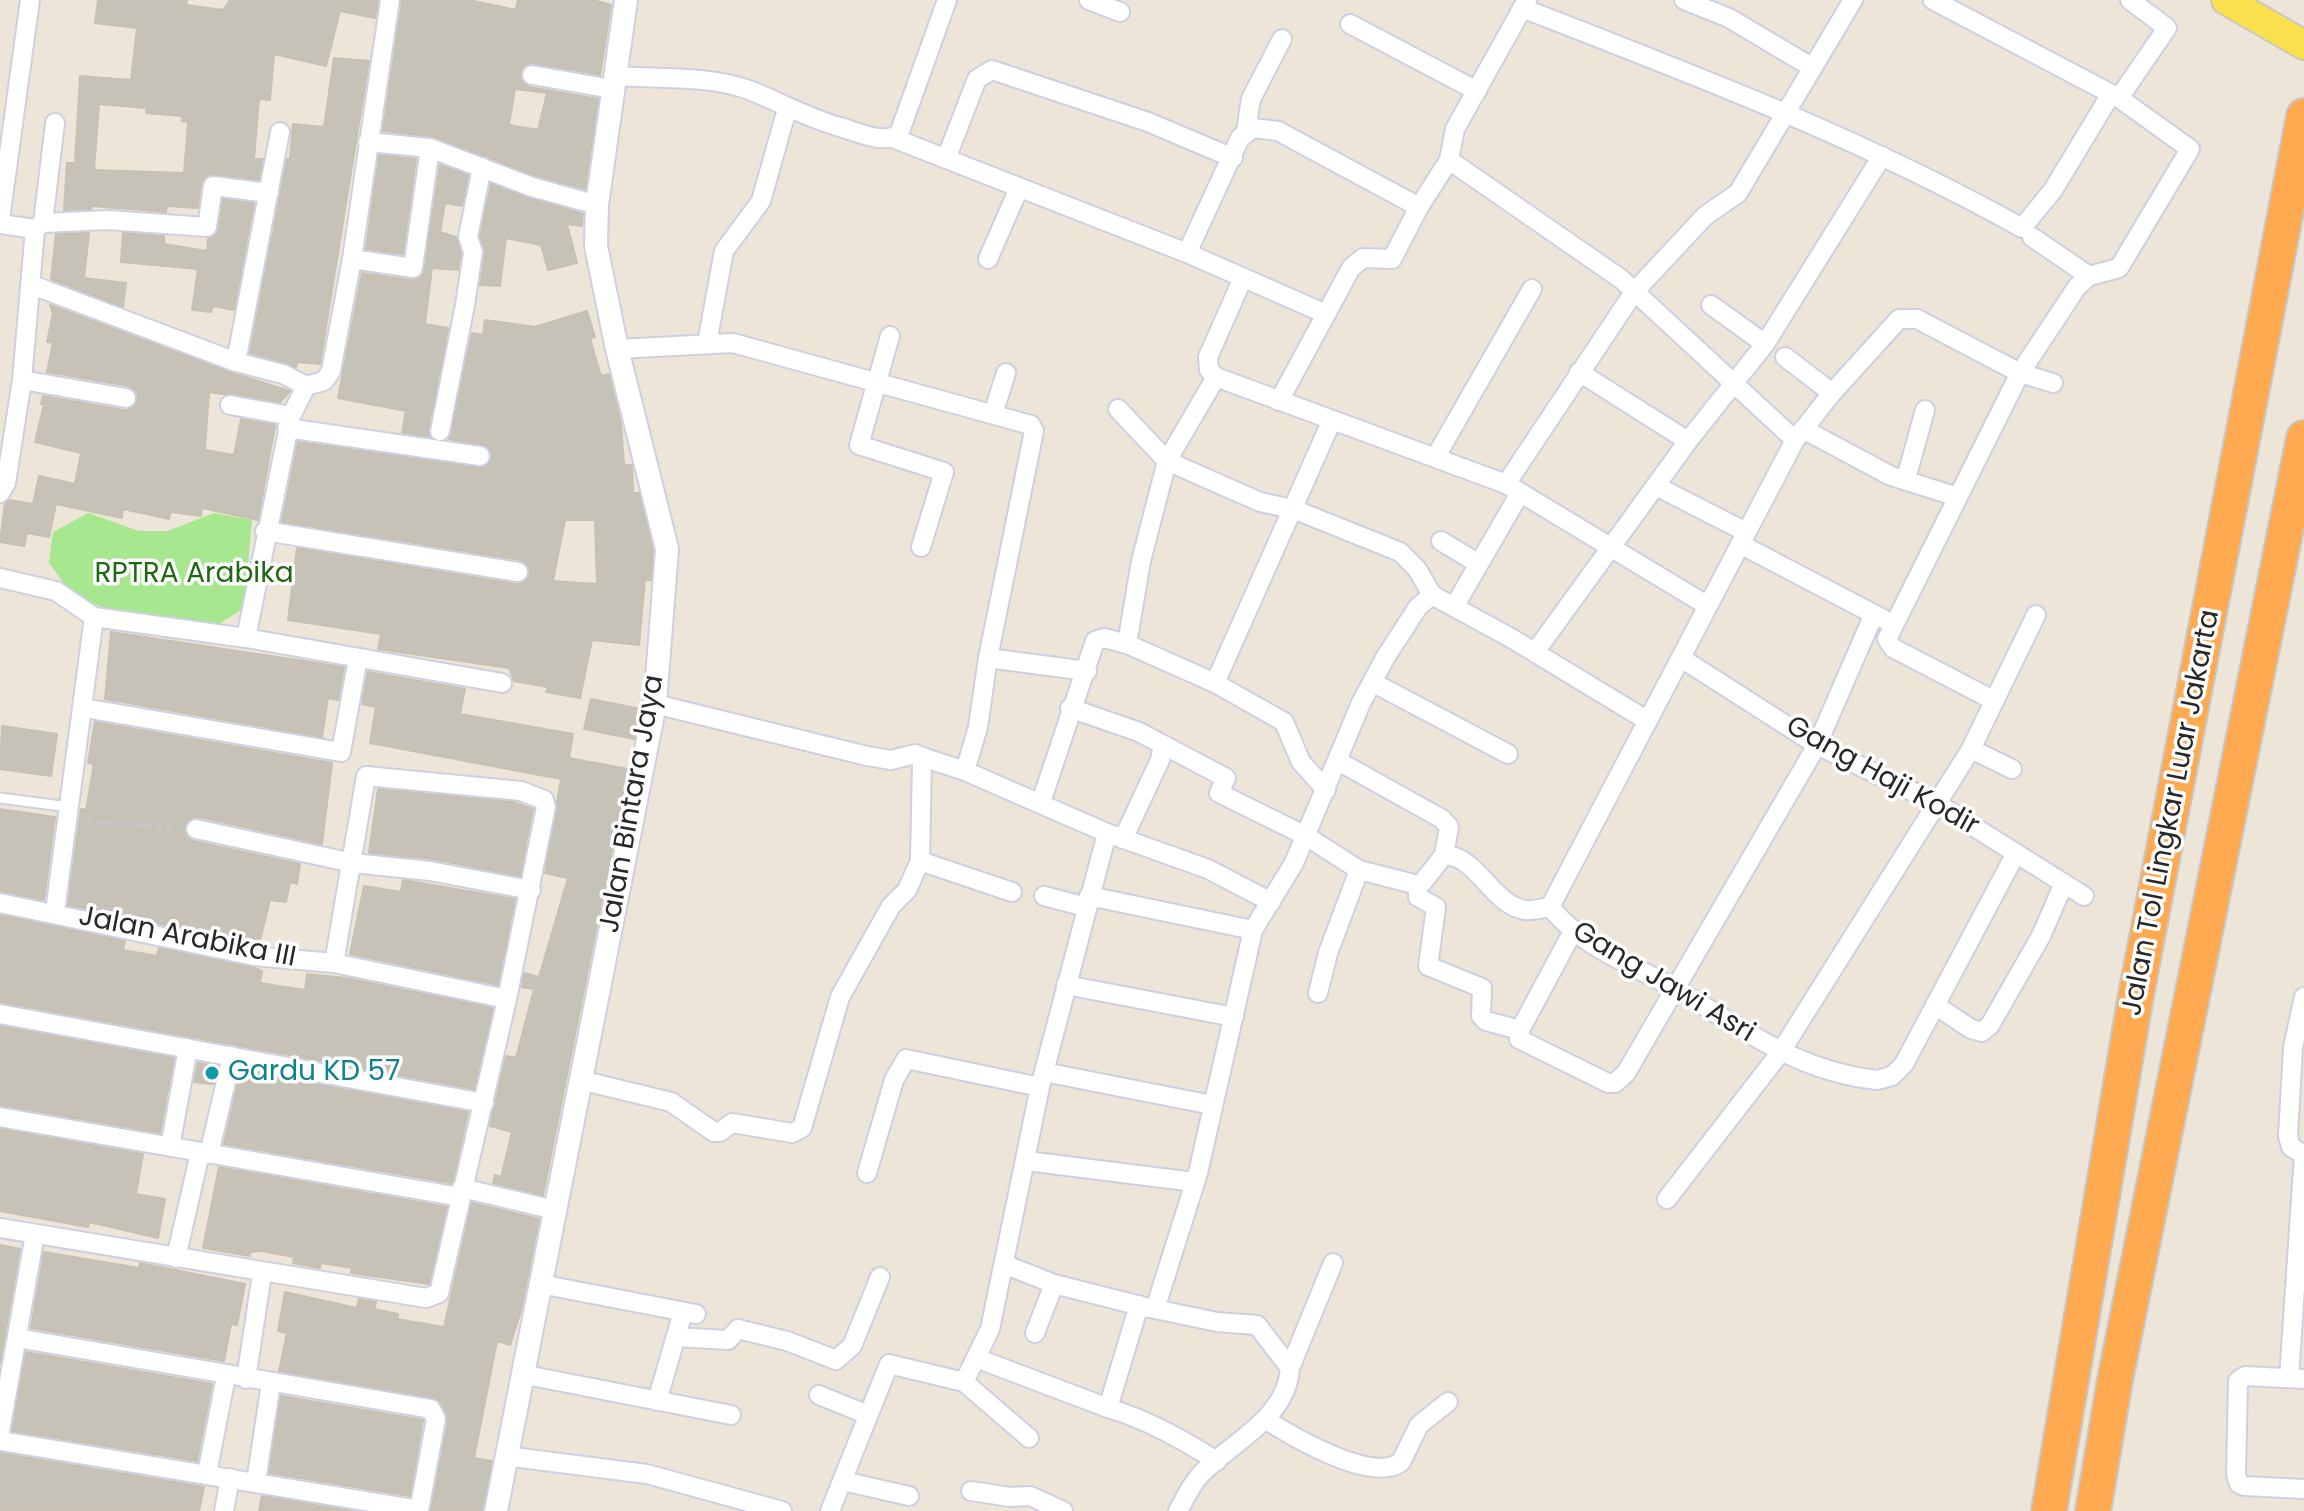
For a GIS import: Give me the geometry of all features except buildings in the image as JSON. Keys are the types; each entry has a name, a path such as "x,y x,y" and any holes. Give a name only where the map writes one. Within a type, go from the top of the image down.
{"highway":[{"name":"Jalan Tol Lingkar Luar Jakarta","path":"2049,1511 2136,995 2304,116"},
{"name":"Jalan Tol Lingkar Luar Jakarta","path":"2093,1511 2118,1364 2304,438"}],"main road":[{"path":"2232,4 2304,45"}],"street":[{"path":"30,0 0,222 39,226 108,220 207,227 213,186 269,193"},
{"path":"246,638 289,422 306,386 329,377 352,259 390,0"},
{"name":"Jalan Bintara Jaya","path":"496,1511 655,704 667,549 617,349 596,246 597,205 626,0"},
{"path":"532,75 613,82 716,82 748,90 787,109 834,126 885,139 893,138 899,134 947,0"},
{"path":"1089,0 1120,12"},
{"path":"1684,0 1729,18 1813,68"},
{"path":"1454,607 1479,564 1513,489 1579,372 1634,292 1705,216 1738,193 1853,0"},
{"path":"1933,0 2115,96 2190,149 2119,268 2089,276 2077,287 2020,373 1887,639 1893,648 1993,700"},
{"path":"1279,401 1357,261 1392,259 1419,207 1449,160 1455,129 1525,4 1786,112 1940,182 2022,228 2053,190 2115,96 2167,28 2130,0"},
{"path":"1350,24 1477,91"},
{"path":"1187,253 1246,131 1251,99 1282,39"},
{"path":"946,159 977,79 992,70 1148,122 1233,158"},
{"path":"0,89 20,90"},
{"path":"707,343 718,269 724,251 761,201 787,109"},
{"path":"3,488 22,380 39,226 55,123"},
{"path":"1246,131 1261,127 1278,131 1419,207"},
{"path":"236,362 280,132"},
{"path":"893,138 1187,253 1242,280 1326,314"},
{"path":"368,142 430,148 532,187 597,205"},
{"path":"352,259 413,268 430,148"},
{"path":"1535,652 1688,441 1765,344 1882,156"},
{"path":"1449,160 1492,187 1634,292 1735,385 1799,435 1900,478 1958,497"},
{"path":"440,431 473,252 468,237 482,167"},
{"path":"988,259 1019,188"},
{"path":"2032,237 2089,276"},
{"path":"1242,280 1208,357 1209,370 1216,377 1513,489 1708,606"},
{"path":"32,285 236,362 283,374 306,386"},
{"path":"1435,458 1532,289"},
{"path":"1711,305 1765,344"},
{"path":"1444,855 1456,856 1508,902 1524,910 1550,907 1799,435 1832,393 1899,319 1917,319 2020,373 2053,383"},
{"path":"890,336 859,445 940,469 945,475 921,547"},
{"path":"617,349 733,343 1031,425 1034,431 988,658 978,727 965,771"},
{"path":"1785,357 1832,393"},
{"path":"1579,372 1688,441"},
{"path":"993,414 1006,373"},
{"path":"1127,644 1141,561 1167,461 1216,377"},
{"path":"22,380 126,398"},
{"path":"230,405 289,422 480,456"},
{"path":"1118,409 1167,461 1260,502 1293,509 1400,552 1417,569 1432,595 1535,652 1648,721"},
{"path":"1900,478 1907,475 1925,410"},
{"path":"1215,683 1332,420"},
{"path":"1656,486 1894,625"},
{"path":"265,531 518,572"},
{"path":"1441,541 1479,564"},
{"path":"0,578 56,591 94,617 246,638 502,683"},
{"path":"1108,1408 1194,1182 1253,930 1306,836 1372,682 1418,607 1432,595"},
{"path":"1572,933 1520,1030 1519,1039 1608,1083 1615,1083 1626,1073 1817,745 1874,614"},
{"path":"1667,1199 1780,1053 1971,749 2036,615"},
{"name":"Jalan Arabika III","path":"55,912 94,617"},
{"path":"1041,802 1070,708 1099,638 1127,644 1215,683 1284,722 1301,762 1326,790"},
{"path":"341,752 358,658"},
{"path":"988,658 1087,671"},
{"name":"Gang Haji Kodir","path":"1681,658 1817,745 1936,803 2084,896"},
{"path":"1372,682 1508,754"},
{"path":"655,704 867,756 891,760 915,754 1041,802 1115,836 1208,869 1271,902"},
{"path":"0,1228 262,1274 426,1298 439,1293 531,890 546,807 544,800 521,791 366,776 341,752 84,708"},
{"path":"1070,708 1139,732 1226,778 1219,793 1306,836 1359,870 1418,885"},
{"path":"964,1382 990,1329 1006,1265 1042,1079 1088,901 1115,836 1160,760 1163,745"},
{"path":"1971,749 2012,769"},
{"path":"580,1080 671,1102 714,1132 720,1132 732,1123 792,1133 802,1128 840,997 891,906 907,890 920,861 922,762 928,759"},
{"path":"1338,761 1442,819 1449,827 1444,855 1418,885 1418,897 1436,907 1428,966 1482,988 1481,1016 1486,1021 1520,1030"},
{"name":"Jalan Arabika III","path":"0,903 266,958 334,963 366,776"},
{"path":"196,829 353,863 430,871 531,890"},
{"path":"2016,853 1935,1005 1971,1029 1982,1032 1990,1025 2041,936 2064,883"},
{"path":"920,861 1012,892"},
{"path":"1318,993 1328,953 1359,870"},
{"path":"1044,896 1253,930"},
{"name":"Gang Jawi Asri","path":"1550,907 1572,933 1674,988 1780,1053 1863,1079 1877,1080 1892,1076 1904,1064 1935,1005"},
{"path":"334,963 507,999"},
{"path":"1066,985 1234,1017"},
{"path":"2304,997 2288,1136 2291,1147 2303,1154 2296,1379 2245,1376 2238,1381 2236,1475 2239,1484 2244,1486 2304,1489"},
{"path":"0,1014 484,1103"},
{"path":"170,1147 188,1048"},
{"path":"176,1258 232,1056"},
{"path":"867,1173 894,1080 906,1059 1212,1105"},
{"path":"0,1117 555,1210"},
{"path":"1027,1161 1194,1182"},
{"path":"0,1432 35,1234"},
{"path":"1178,1511 1195,1481 1265,1419 1285,1395 1290,1368 1333,1263"},
{"path":"1006,1265 1054,1284 1147,1307 1217,1322 1257,1325 1290,1368"},
{"path":"246,1379 262,1274"},
{"path":"676,1337 728,1340 738,1329 787,1341 836,1360 852,1346 880,1277"},
{"path":"540,1284 690,1313 676,1337 657,1401"},
{"path":"1035,1333 1054,1284"},
{"path":"0,1441 419,1510 436,1419 431,1409 17,1338"},
{"path":"976,1358 1163,1429 1217,1461"},
{"path":"830,1511 889,1364 964,1382 1029,1438"},
{"path":"521,1374 731,1415"},
{"path":"207,1474 226,1376"},
{"path":"256,1482 271,1383"},
{"path":"819,1395 868,1415"},
{"path":"1265,1419 1325,1452 1385,1468 1401,1462 1419,1425 1448,1402"},
{"path":"505,1456 647,1474 782,1511"},
{"path":"224,1511 230,1478"},
{"path":"843,1481 909,1496"},
{"path":"971,1491 1030,1496 1060,1510"}],"lane":[{"path":"0,798 68,814"}],"path":[{"path":"68,814 196,829"}],"green space":[{"name":"RPTRA Arabika","path":"88,513 139,531 168,531 214,513 252,520 244,608 211,629 120,618 98,605 77,601 49,563 53,532"}],"place":[{"name":"Gardu KD 57","path":"212,1073"}]}
